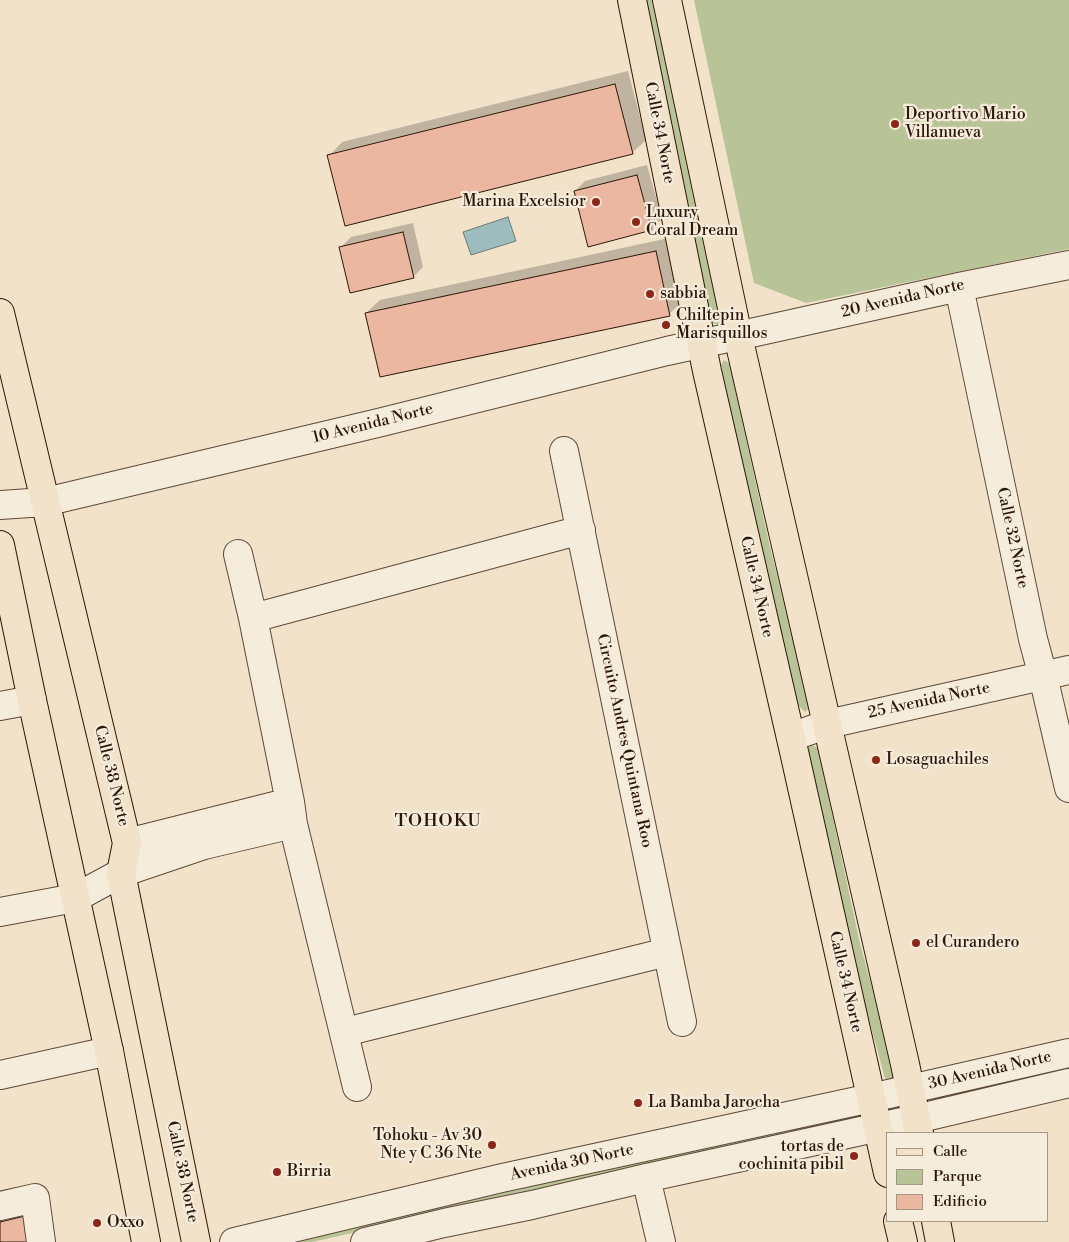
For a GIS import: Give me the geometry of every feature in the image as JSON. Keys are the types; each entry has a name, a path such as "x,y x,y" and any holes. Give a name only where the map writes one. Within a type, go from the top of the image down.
{"main road":[{"name":"Calle 34 Norte","path":"632,0 702,344 886,1165"},
{"path":"668,0 738,336 828,724 917,1126"},
{"name":"Calle 38 Norte","path":"0,313 127,843 121,873 196,1242"},
{"path":"0,545 109,1051 146,1242"},
{"path":"898,1222 903,1242"},
{"path":"936,1222 940,1242"}],"street":[{"name":"20 Avenida Norte","path":"702,344 959,287 1069,265"},
{"name":"Calle 32 Norte","path":"959,287 1033,639 1069,788"},
{"name":"10 Avenida Norte","path":"0,505 45,502 702,344"},
{"name":"Circuito Andres Quintana Roo","path":"564,451 682,1022"},
{"path":"253,618 581,530"},
{"path":"238,554 253,618 292,813 357,1087"},
{"name":"25 Avenida Norte","path":"791,737 828,724 1069,670"},
{"path":"0,706 32,700"},
{"path":"127,843 292,813"},
{"path":"0,912 75,898 121,873 292,813"},
{"path":"345,1032 667,952"},
{"path":"0,1075 109,1051"},
{"name":"30 Avenida Norte","path":"910,1090 1069,1053"},
{"name":"30 Avenida Norte","path":"917,1126 1069,1083"},
{"name":"Avenida 30 Norte","path":"234,1242 502,1178 910,1090"},
{"name":"Avenida 30 Norte","path":"365,1242 446,1233 532,1205 646,1178 877,1127 917,1126"},
{"path":"646,1178 661,1242"},
{"path":"0,1206 35,1198 41,1242"}],"green space":[{"path":"641,0 652,0 722,318 718,325 712,323"},
{"name":"Deportivo Mario Villanueva","path":"694,0 1069,0 1069,249 806,303 754,283"},
{"path":"724,360 730,366 769,543 810,707 805,712 797,702 760,547 721,365"},
{"path":"812,745 818,748 860,944 896,1084 887,1086 849,945 808,748"},
{"path":"1069,1065 1069,1070 941,1099 931,1099 935,1095"},
{"path":"859,1113 860,1117 854,1120 312,1242 285,1242"}],"water":[{"path":"508,217 516,241 471,255 463,232"}],"building":[{"path":"615,84 633,154 345,226 327,155"},
{"path":"637,175 652,230 588,247 574,191"},
{"path":"403,232 414,278 350,293 339,247"},
{"path":"656,251 670,316 380,377 365,313"},
{"path":"25,1216 31,1242 0,1242 0,1222"}],"place":[{"name":"Deportivo Mario Villanueva","path":"895,124"},
{"name":"Marina Excelsior","path":"596,202"},
{"name":"Luxury Coral Dream","path":"636,222"},
{"name":"sabbia","path":"650,294"},
{"name":"Chiltepin Marisquillos","path":"666,325"},
{"name":"Losaguachiles","path":"876,760"},
{"name":"el Curandero","path":"916,943"},
{"name":"La Bamba Jarocha","path":"638,1103"},
{"name":"Tohoku - Av 30 Nte y C 36 Nte","path":"492,1145"},
{"name":"tortas de cochinita pibil","path":"854,1156"},
{"name":"Birria","path":"277,1172"},
{"name":"Oxxo","path":"97,1223"}],"district":[{"name":"TOHOKU","path":"438,822"}]}
